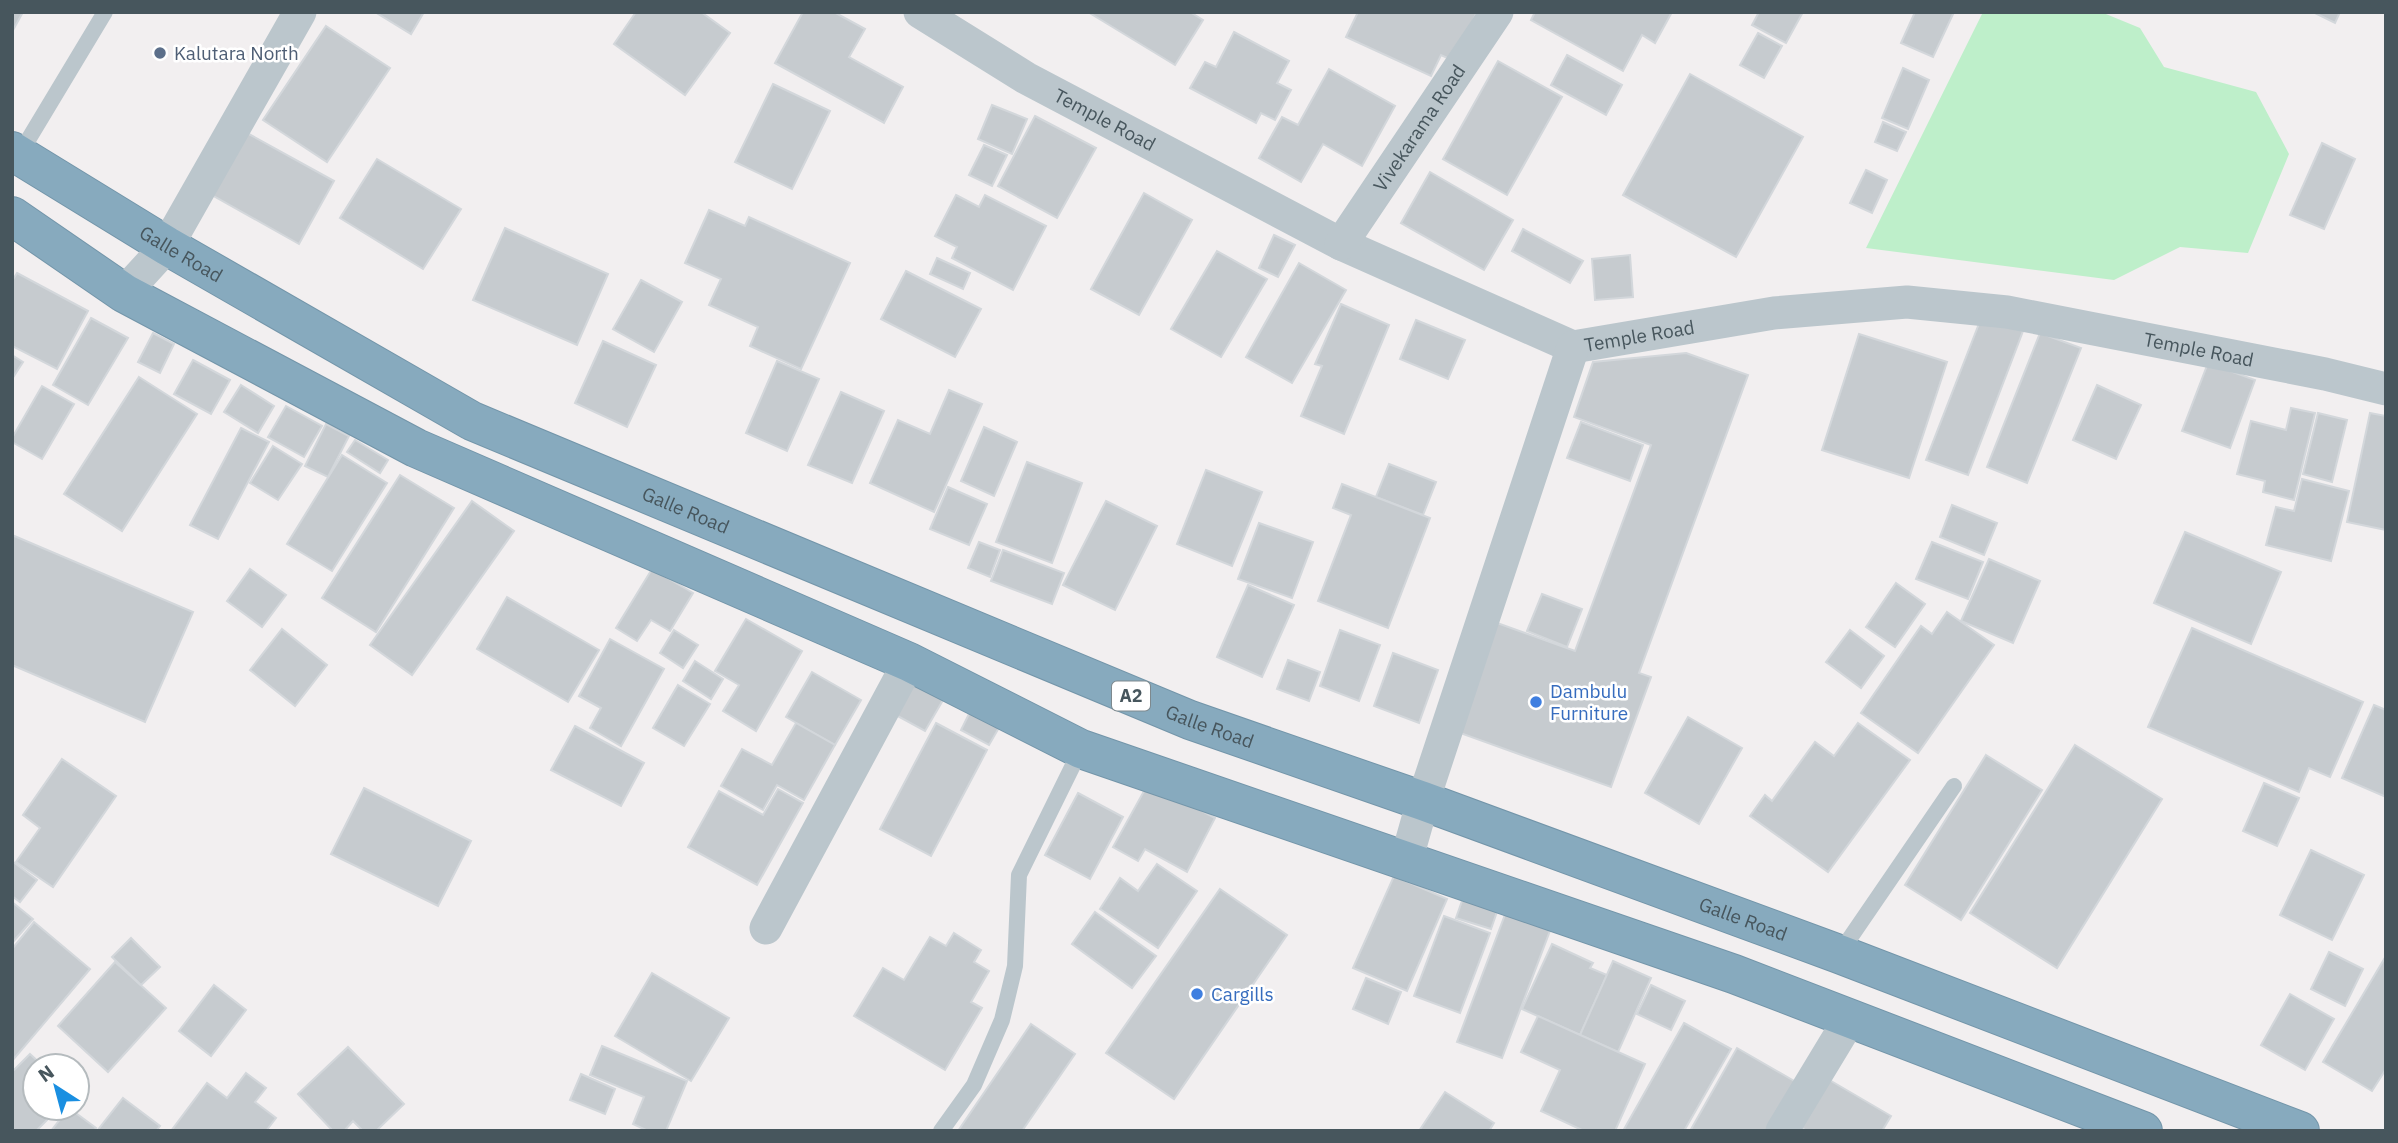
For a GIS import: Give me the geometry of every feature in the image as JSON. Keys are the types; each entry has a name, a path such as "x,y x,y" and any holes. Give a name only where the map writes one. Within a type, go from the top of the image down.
{"highway":[{"name":"Galle Road","path":"16,153 167,246 472,421 1190,720 1423,801 1839,954 2300,1131"},
{"path":"12,216 124,293 416,448 909,662 1081,749 1734,974 2143,1131"}],"street":[{"path":"124,293 167,246 300,12"},
{"name":"Temple Road","path":"920,12 1026,78 1341,244 1573,347 1774,313 1907,302 2007,312 2326,374 2386,389"},
{"name":"Vivekarama Road","path":"1341,244 1497,12"},
{"path":"1406,861 1423,801 1573,347"},
{"path":"766,928 909,662"},
{"path":"1782,1131 1851,1017"}],"lane":[{"path":"16,153 105,12"},
{"path":"941,1131 974,1086 1002,1020 1015,965 1019,875 1081,749"},
{"path":"1839,954 1954,786"}],"green space":[{"path":"1983,12 2101,12 2140,28 2164,67 2256,92 2289,154 2248,253 2180,247 2114,280 1866,248"}],"building":[{"path":"12,12 23,12 12,32"},
{"path":"375,12 424,12 411,34"},
{"path":"636,12 701,12 730,33 685,95 614,44"},
{"path":"803,12 834,12 865,29 849,57 903,87 884,123 775,63"},
{"path":"1088,12 1190,12 1203,20 1175,65"},
{"path":"1358,12 1477,12 1454,61 1441,55 1431,76 1346,37"},
{"path":"1535,12 1672,12 1655,43 1642,35 1623,71 1531,20"},
{"path":"1759,12 1803,12 1786,43 1752,25"},
{"path":"1915,12 1954,12 1933,57 1901,43"},
{"path":"2313,12 2340,12 2335,23"},
{"path":"326,26 390,68 327,162 263,120"},
{"path":"1234,32 1289,61 1277,83 1291,90 1275,120 1261,113 1256,123 1190,88 1205,62 1216,67"},
{"path":"1758,33 1782,46 1764,78 1740,65"},
{"path":"1567,55 1622,85 1606,115 1551,85"},
{"path":"1498,61 1562,97 1507,195 1443,159"},
{"path":"1903,68 1929,80 1908,129 1882,118"},
{"path":"1329,69 1395,106 1362,166 1323,144 1301,182 1259,158 1282,117 1298,125"},
{"path":"1690,74 1803,137 1736,257 1623,195"},
{"path":"773,84 830,111 792,189 735,162"},
{"path":"992,105 1027,119 1012,154 978,139"},
{"path":"1035,116 1096,148 1057,218 998,186"},
{"path":"1883,122 1906,132 1897,151 1875,142"},
{"path":"247,133 334,181 299,244 212,195"},
{"path":"2322,143 2355,159 2324,229 2290,215"},
{"path":"984,145 1007,155 992,186 969,175"},
{"path":"377,159 461,209 423,269 340,218"},
{"path":"1866,170 1887,180 1872,213 1850,203"},
{"path":"1430,172 1513,220 1484,270 1401,223"},
{"path":"1144,193 1192,220 1139,315 1091,289"},
{"path":"956,195 979,207 985,195 1046,226 1013,290 952,258 957,247 935,236"},
{"path":"709,210 745,226 749,217 850,263 801,369 750,346 758,327 709,305 721,279 685,263"},
{"path":"505,228 608,274 577,345 473,300"},
{"path":"1523,229 1583,261 1570,283 1512,251"},
{"path":"1274,235 1295,245 1278,277 1259,268"},
{"path":"1217,251 1267,279 1221,357 1171,329"},
{"path":"1630,255 1633,297 1595,300 1592,259"},
{"path":"937,258 970,273 963,289 930,274"},
{"path":"1299,263 1346,290 1292,383 1246,357"},
{"path":"906,271 981,309 955,357 881,319"},
{"path":"17,273 88,311 57,369 12,346 12,281"},
{"path":"641,280 682,302 654,352 613,329"},
{"path":"1341,304 1389,325 1344,434 1301,416 1322,366 1315,364"},
{"path":"1982,316 2023,331 1968,475 1926,460"},
{"path":"91,318 128,338 88,405 53,385"},
{"path":"1416,320 1465,340 1448,379 1400,359"},
{"path":"153,333 174,344 160,373 138,362"},
{"path":"2040,333 2081,348 2027,483 1987,467"},
{"path":"1859,334 1947,362 1909,478 1822,450"},
{"path":"603,341 656,365 627,427 575,403"},
{"path":"1686,353 1748,375 1639,673 1651,677 1611,787 1449,729 1489,620 1575,651 1651,445 1574,417 1593,362"},
{"path":"12,355 23,362 12,379"},
{"path":"193,360 230,380 211,414 174,394"},
{"path":"777,361 819,379 787,451 746,433"},
{"path":"2208,363 2255,380 2230,448 2182,431"},
{"path":"139,377 197,414 122,531 64,494"},
{"path":"241,385 274,406 258,433 224,412"},
{"path":"2097,385 2141,405 2116,459 2073,440"},
{"path":"42,386 74,404 42,459 12,442 12,438"},
{"path":"949,390 982,404 934,512 870,483 898,420 930,434"},
{"path":"841,392 884,411 852,483 808,465"},
{"path":"286,406 322,426 304,457 268,437"},
{"path":"2291,408 2315,413 2294,500 2263,492 2265,481 2237,474 2251,421 2286,430"},
{"path":"2318,413 2347,420 2332,482 2303,474"},
{"path":"2370,413 2386,416 2386,530 2347,522"},
{"path":"1581,422 1643,445 1630,481 1567,458"},
{"path":"326,424 349,436 328,477 305,466"},
{"path":"984,427 1017,442 994,496 961,481"},
{"path":"241,428 269,442 218,539 190,525"},
{"path":"355,440 388,460 380,473 347,452"},
{"path":"273,446 302,464 278,500 250,483"},
{"path":"342,455 387,483 332,571 287,544"},
{"path":"1027,462 1082,483 1052,563 996,542"},
{"path":"1389,464 1436,482 1423,515 1376,497"},
{"path":"1206,470 1262,492 1232,566 1177,544"},
{"path":"400,475 454,508 376,632 322,598"},
{"path":"2302,479 2349,491 2331,561 2266,545 2276,507 2294,511"},
{"path":"1342,484 1430,518 1388,628 1318,601 1351,515 1333,508"},
{"path":"948,487 987,504 969,545 930,529"},
{"path":"472,501 514,531 412,675 370,645"},
{"path":"1106,501 1157,526 1115,610 1063,585"},
{"path":"1952,505 1997,523 1984,555 1940,537"},
{"path":"1259,523 1313,542 1292,598 1238,579"},
{"path":"2185,532 2281,572 2251,644 2154,603"},
{"path":"12,535 193,612 145,722 12,665"},
{"path":"979,542 1000,550 990,577 968,568"},
{"path":"1932,542 1983,562 1968,599 1916,579"},
{"path":"1003,550 1064,573 1052,604 991,581"},
{"path":"1989,559 2040,581 2013,643 1961,621"},
{"path":"250,569 286,595 262,627 227,601"},
{"path":"652,569 693,593 670,631 651,620 637,641 616,628"},
{"path":"1896,583 1925,604 1895,647 1866,627"},
{"path":"1248,585 1294,605 1262,677 1217,657"},
{"path":"1542,594 1582,609 1567,647 1527,631"},
{"path":"507,597 599,650 568,702 477,649"},
{"path":"1947,612 1994,645 1918,753 1861,713 1921,626 1932,634"},
{"path":"746,619 802,651 756,731 723,711 739,685 715,671"},
{"path":"2192,628 2363,702 2330,777 2309,768 2299,792 2148,727"},
{"path":"282,629 327,665 295,706 250,670"},
{"path":"674,630 698,645 683,668 660,653"},
{"path":"1340,630 1380,645 1359,701 1320,686"},
{"path":"1850,630 1884,656 1861,688 1826,662"},
{"path":"610,639 664,669 621,746 590,728 601,708 579,696"},
{"path":"1393,653 1438,670 1419,723 1374,706"},
{"path":"1288,660 1320,672 1309,701 1277,689"},
{"path":"695,661 723,679 711,699 683,681"},
{"path":"812,672 861,700 835,745 786,717"},
{"path":"912,682 943,700 925,731 894,714"},
{"path":"678,685 710,704 684,746 653,728"},
{"path":"2374,705 2386,710 2386,797 2342,778"},
{"path":"971,710 1000,726 989,745 961,730"},
{"path":"1688,717 1742,748 1699,824 1645,793"},
{"path":"796,723 835,745 804,800 777,785 763,810 721,786 742,749 772,765"},
{"path":"936,723 987,750 931,856 880,829"},
{"path":"1858,723 1910,760 1828,872 1750,816 1765,795 1772,801 1815,742 1834,756"},
{"path":"575,726 644,763 621,806 551,770"},
{"path":"2075,745 2162,799 2057,968 1970,913"},
{"path":"1986,755 2042,790 1961,920 1905,885"},
{"path":"62,759 116,796 53,887 16,862 40,828 23,815"},
{"path":"1149,782 1215,818 1187,872 1145,849 1138,861 1113,847"},
{"path":"2264,783 2299,798 2277,846 2243,831"},
{"path":"364,788 471,841 438,906 331,854"},
{"path":"778,789 803,803 757,885 688,847 719,791 763,815"},
{"path":"1078,793 1123,817 1090,879 1045,855"},
{"path":"2311,850 2364,875 2332,940 2280,915"},
{"path":"12,861 37,880 20,902 12,896"},
{"path":"1157,864 1197,891 1158,948 1100,909 1120,878 1138,891"},
{"path":"1394,876 1447,899 1407,991 1353,968"},
{"name":"Cargills","path":"1220,889 1287,935 1174,1099 1106,1053"},
{"path":"1463,898 1498,909 1491,929 1456,918"},
{"path":"12,902 33,919 12,943"},
{"path":"1095,912 1156,956 1132,988 1072,944"},
{"path":"1506,912 1551,928 1502,1058 1457,1042"},
{"path":"1444,916 1490,933 1460,1013 1414,996"},
{"path":"34,922 90,969 12,1061 12,949"},
{"path":"954,933 981,950 974,962 989,971 971,1002 982,1008 945,1070 854,1016 883,968 904,980 930,937 946,946"},
{"path":"131,938 160,967 141,985 112,957"},
{"path":"1552,944 1593,963 1590,968 1607,975 1580,1035 1522,1009"},
{"path":"2329,952 2363,969 2345,1006 2311,989"},
{"path":"2386,956 2386,1069 2372,1091 2323,1062"},
{"path":"1613,961 1651,978 1618,1052 1580,1035"},
{"path":"115,962 166,1008 108,1072 91,1056 91,1052 86,1052 58,1026"},
{"path":"652,973 729,1018 691,1081 615,1036"},
{"path":"1366,978 1401,992 1388,1024 1353,1009"},
{"path":"214,985 246,1010 211,1056 179,1031"},
{"path":"1651,985 1685,1001 1671,1030 1637,1014"},
{"path":"2290,994 2334,1019 2305,1070 2261,1045"},
{"path":"1538,1016 1645,1064 1615,1131 1584,1131 1541,1111 1560,1070 1521,1052"},
{"path":"1684,1023 1731,1049 1684,1131 1623,1131"},
{"path":"1031,1024 1075,1054 1022,1131 958,1131"},
{"path":"602,1046 687,1081 666,1131 648,1131 633,1124 644,1097 590,1075"},
{"path":"348,1047 404,1104 376,1131 363,1131 353,1121 344,1131 333,1131 298,1094"},
{"path":"1737,1048 1796,1082 1768,1131 1690,1131"},
{"path":"21,1063 21,1122 45,1122 36,1131 13,1131 12,1072"},
{"path":"246,1073 266,1088 255,1102 276,1118 266,1131 171,1131 207,1083 227,1098"},
{"path":"581,1074 615,1089 605,1114 570,1100"},
{"path":"1826,1078 1891,1116 1882,1131 1807,1131 1797,1125"},
{"path":"1445,1092 1494,1123 1489,1131 1419,1131"},
{"path":"123,1098 160,1126 156,1131 97,1131"},
{"path":"58,1122 88,1122 96,1128 94,1131 51,1131"}],"place":[{"name":"Kalutara North","path":"160,53"},
{"name":"Dambulu Furniture","path":"1536,702"},
{"name":"Cargills","path":"1197,994"}]}
